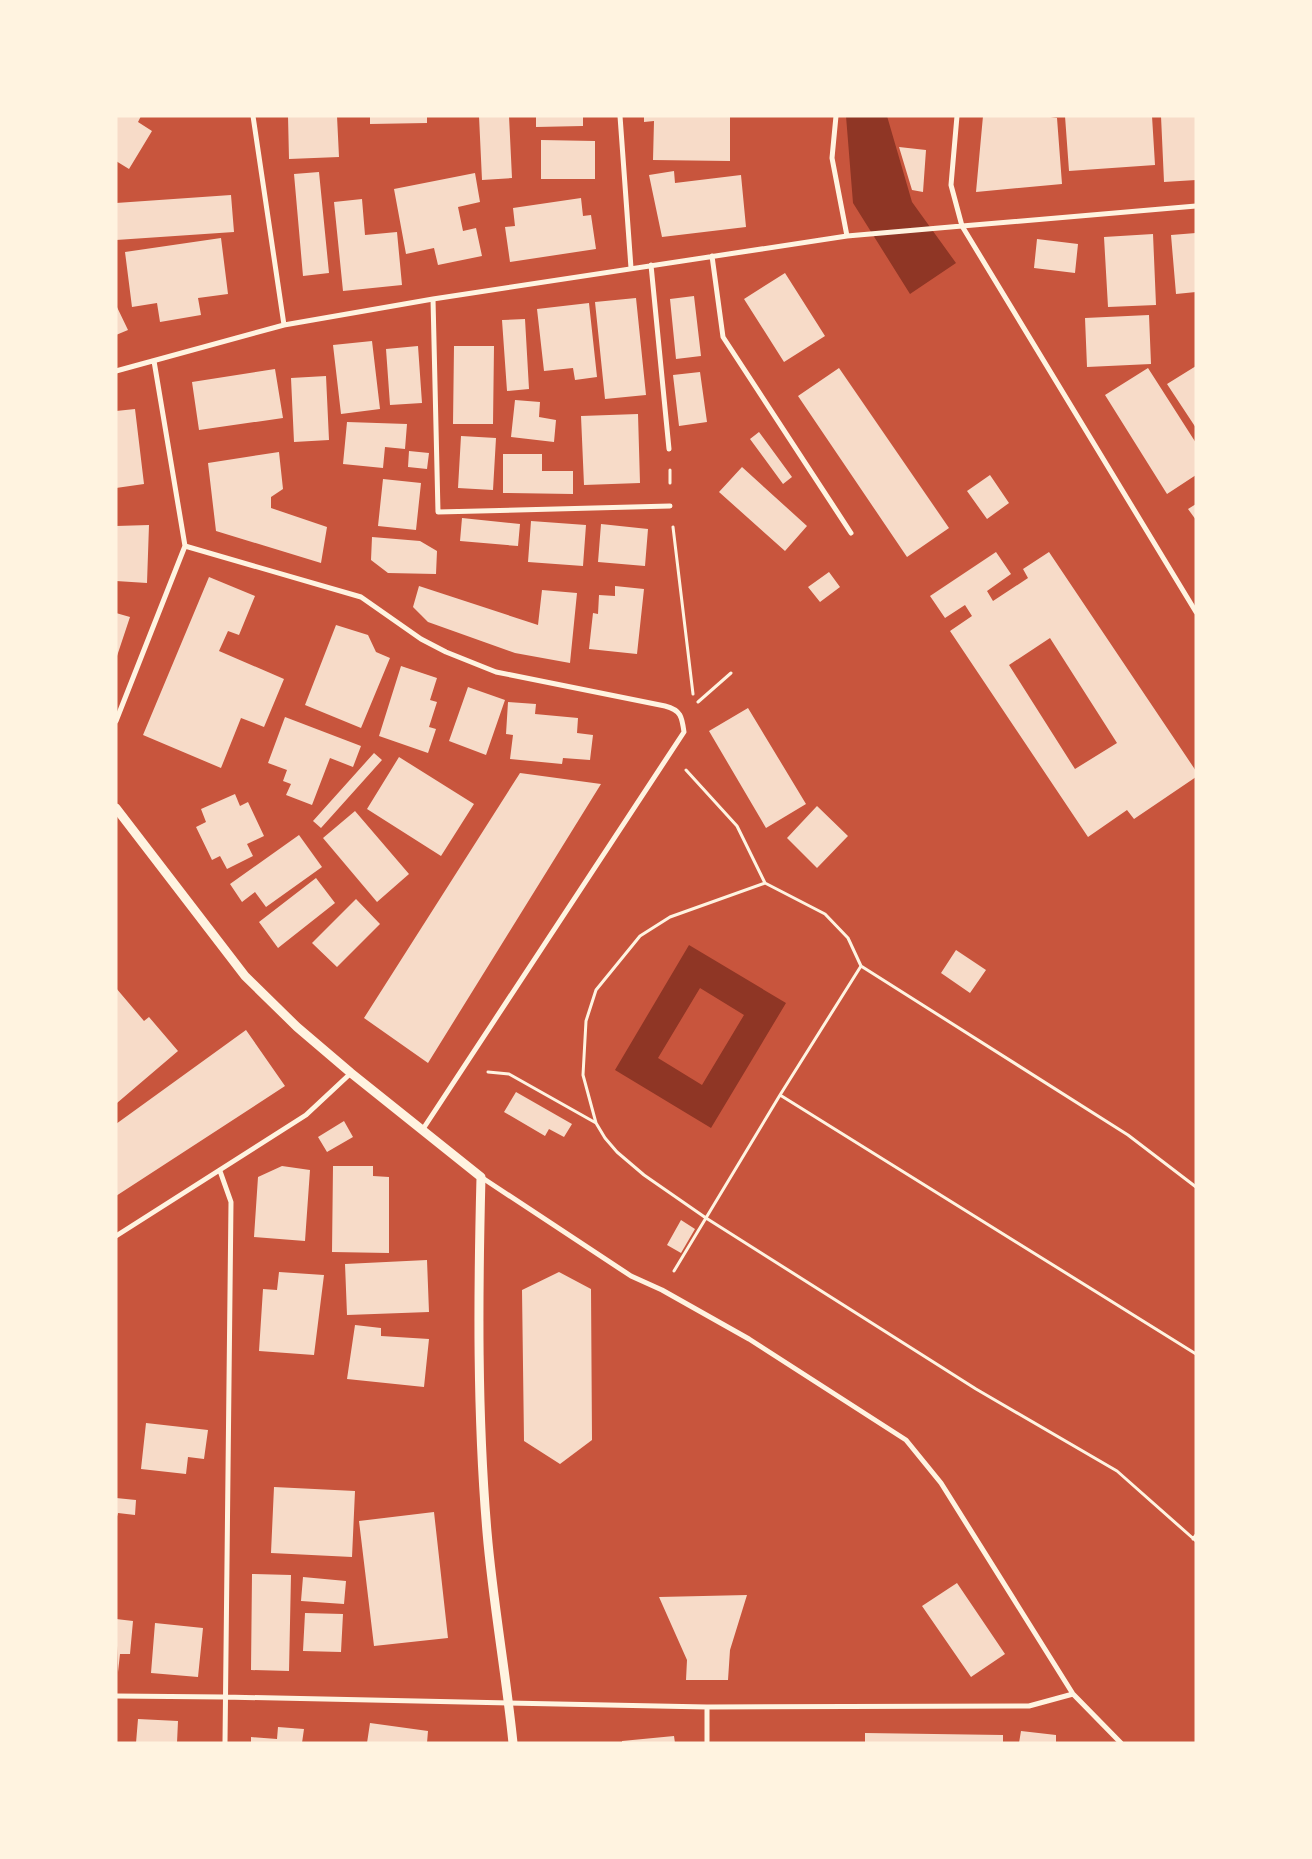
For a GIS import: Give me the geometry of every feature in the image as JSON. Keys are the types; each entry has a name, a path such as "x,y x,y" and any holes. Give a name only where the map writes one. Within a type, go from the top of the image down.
{"street":[{"path":"253,116 284,325"},
{"path":"620,116 631,268"},
{"path":"836,116 832,158 847,236"},
{"path":"956,116 951,185 962,226 1196,612"},
{"path":"116,371 284,325 433,298 847,236 1196,206"},
{"path":"712,256 723,337 851,533"},
{"path":"651,265 670,449"},
{"path":"433,298 438,512 670,506"},
{"path":"116,721 186,546 154,361"},
{"path":"186,546 361,597 421,639 446,652 496,672 676,709 682,716 684,732 671,753 423,1129"},
{"path":"116,808 245,976 297,1027 351,1073 481,1177 631,1276 662,1290 749,1339 906,1440 941,1482 1073,1694 1121,1743"},
{"path":"116,1236 306,1115 351,1073"},
{"path":"220,1171 231,1202 224,1697 225,1743"},
{"path":"481,1177 478,1300 480,1438 487,1534 514,1743"},
{"path":"116,1696 707,1707 1028,1706 1073,1694"},
{"path":"707,1707 707,1743"}],"path":[{"path":"670,449 670,506 694,705 731,673"},
{"path":"671,753 737,826 765,883 825,914 848,938 861,966 1128,1135 1196,1188"},
{"path":"765,883 670,917 640,936 596,990 586,1021 583,1075 596,1123 605,1138 617,1152 644,1175 706,1218 976,1389 1117,1471 1194,1540 1196,1535"},
{"path":"662,1290 780,1095 861,966"},
{"path":"472,1055 488,1073 510,1074 596,1123"},
{"path":"780,1095 1196,1354"}],"shaded area":[{"path":"846,116 887,116 912,202 956,263 910,294 853,203"},
{"path":"689,945 786,1003 711,1128 615,1070","holes":["700,988 744,1015 702,1085 658,1058"]}],"building":[{"path":"116,116 141,116 138,122 152,131 129,169 116,161"},
{"path":"288,116 337,116 339,157 289,159"},
{"path":"370,116 427,116 427,123 370,124"},
{"path":"479,116 509,116 512,178 482,180"},
{"path":"536,116 583,116 583,126 536,127"},
{"path":"644,116 730,116 730,161 653,160 654,121 644,122"},
{"path":"983,116 1044,116 1057,118 1062,184 976,192"},
{"path":"1065,116 1152,116 1155,165 1069,171"},
{"path":"1161,116 1196,116 1196,180 1164,182"},
{"path":"541,140 595,141 595,179 541,179"},
{"path":"899,147 926,150 923,192 912,190"},
{"path":"674,171 675,183 741,175 746,227 662,237 649,175"},
{"path":"319,172 329,273 303,276 294,174"},
{"path":"475,173 480,202 458,207 463,231 476,228 482,256 438,265 434,248 406,254 394,189"},
{"path":"231,195 234,232 116,240 116,203"},
{"path":"581,198 583,216 591,215 596,249 510,262 505,227 515,226 513,208"},
{"path":"362,199 365,235 397,232 402,285 343,291 334,202"},
{"path":"1196,233 1196,292 1176,294 1171,235"},
{"path":"1153,234 1156,305 1108,307 1104,237"},
{"path":"221,238 228,294 198,298 201,315 160,322 157,303 132,307 125,252"},
{"path":"1037,239 1078,244 1075,273 1034,268"},
{"path":"785,273 825,336 784,362 744,299"},
{"path":"694,296 701,356 676,359 670,299"},
{"path":"636,298 646,395 605,399 595,302"},
{"path":"589,303 597,377 575,380 573,368 544,371 537,309"},
{"path":"116,305 128,330 116,335"},
{"path":"1149,315 1151,364 1087,367 1085,318"},
{"path":"525,319 529,389 507,391 502,320"},
{"path":"372,341 380,409 341,414 333,345"},
{"path":"418,346 422,403 390,405 386,349"},
{"path":"454,346 494,346 493,424 453,424"},
{"path":"1196,366 1196,428 1167,384"},
{"path":"839,368 949,528 907,557 798,396"},
{"path":"1148,368 1196,443 1196,475 1167,494 1105,395"},
{"path":"275,369 283,418 199,430 192,382"},
{"path":"700,372 707,422 679,426 673,375"},
{"path":"326,376 329,440 294,442 291,378"},
{"path":"515,400 540,402 539,417 556,420 554,442 511,437"},
{"path":"135,409 144,484 116,488 116,411"},
{"path":"638,414 640,483 584,485 581,416"},
{"path":"347,422 407,424 405,449 385,447 383,468 343,464"},
{"path":"759,432 792,477 783,484 750,439"},
{"path":"461,436 496,438 493,490 458,488"},
{"path":"409,451 429,453 427,469 408,467"},
{"path":"279,452 283,489 271,497 271,508 327,527 321,563 216,531 208,463"},
{"path":"503,454 542,454 542,471 573,471 573,494 503,493"},
{"path":"742,467 807,526 785,551 719,492"},
{"path":"990,475 1009,503 987,519 967,491"},
{"path":"383,479 421,483 416,530 378,526"},
{"path":"1196,504 1196,520 1188,509"},
{"path":"462,518 520,524 518,546 460,541"},
{"path":"531,521 586,525 583,566 528,562"},
{"path":"601,524 648,529 645,566 598,562"},
{"path":"149,525 147,583 116,581 116,526"},
{"path":"372,537 420,541 437,551 436,574 388,573 371,560"},
{"path":"996,552 1011,574 987,591 993,601 1028,578 1023,569 1049,552 1196,771 1196,777 1134,819 1127,810 1088,837 950,631 972,616 965,605 945,618 930,596","holes":["1050,638 1117,743 1075,769 1009,665"]},
{"path":"829,572 840,587 820,602 808,587"},
{"path":"209,577 255,596 239,635 228,631 219,651 284,679 264,727 241,718 221,768 143,735"},
{"path":"419,586 538,625 542,590 577,593 570,663 515,653 428,622 413,607"},
{"path":"615,586 644,589 637,654 589,649 593,613 598,614 599,595 615,596"},
{"path":"116,613 130,617 117,656 116,656"},
{"path":"336,625 368,635 376,652 390,658 361,728 305,705"},
{"path":"401,666 437,678 430,700 437,702 429,727 436,729 428,753 379,736"},
{"path":"468,687 505,700 486,755 449,741"},
{"path":"508,702 536,704 535,714 578,718 577,733 593,735 590,760 563,758 562,764 510,759 513,735 506,734"},
{"path":"748,708 806,804 766,828 709,731"},
{"path":"285,717 361,746 353,767 330,758 312,805 286,795 291,784 283,781 287,770 268,763"},
{"path":"374,753 382,760 321,828 313,821"},
{"path":"399,757 474,804 441,856 367,809"},
{"path":"520,773 601,784 428,1063 364,1018"},
{"path":"235,794 240,806 248,802 264,836 247,844 253,856 227,869 220,856 212,860 196,827 206,822 201,809"},
{"path":"817,806 848,836 817,868 787,838"},
{"path":"355,811 409,874 377,902 323,838"},
{"path":"299,835 322,867 266,907 255,892 242,902 230,884"},
{"path":"316,878 335,903 278,948 259,922"},
{"path":"356,899 380,924 337,967 312,943"},
{"path":"956,950 986,970 970,993 941,973"},
{"path":"116,988 144,1021 149,1017 178,1051 117,1103"},
{"path":"246,1030 285,1086 116,1196 116,1124"},
{"path":"516,1092 572,1124 564,1137 549,1129 545,1136 504,1112"},
{"path":"344,1121 353,1137 327,1152 318,1137"},
{"path":"282,1166 310,1170 305,1241 254,1237 258,1177"},
{"path":"333,1166 373,1166 373,1176 389,1177 389,1253 332,1252"},
{"path":"681,1220 695,1229 681,1253 667,1245"},
{"path":"427,1260 429,1312 347,1315 345,1264"},
{"path":"279,1272 324,1275 314,1355 259,1351 263,1289 277,1290"},
{"path":"559,1272 591,1289 592,1440 560,1464 524,1441 522,1290"},
{"path":"355,1325 381,1328 381,1336 429,1339 424,1387 347,1379"},
{"path":"146,1423 208,1430 204,1459 188,1457 186,1474 141,1469"},
{"path":"274,1487 355,1491 352,1557 271,1553"},
{"path":"116,1498 136,1500 135,1515 118,1513 116,1520"},
{"path":"434,1512 448,1638 374,1646 359,1521"},
{"path":"252,1574 291,1575 289,1671 251,1670"},
{"path":"303,1577 346,1581 344,1604 301,1601"},
{"path":"957,1583 1005,1654 971,1677 922,1606"},
{"path":"747,1595 730,1650 728,1680 686,1680 687,1660 659,1597"},
{"path":"305,1613 343,1614 341,1652 303,1651"},
{"path":"116,1619 133,1621 130,1654 120,1654 118,1672"},
{"path":"155,1623 203,1628 198,1677 151,1673"},
{"path":"138,1719 178,1721 177,1743 136,1743"},
{"path":"370,1723 428,1731 427,1743 367,1743"},
{"path":"278,1727 304,1729 302,1743 251,1743 251,1737 277,1739"},
{"path":"1021,1731 1056,1735 1056,1743 1019,1743"},
{"path":"865,1733 1003,1735 1003,1743 865,1743"},
{"path":"674,1736 675,1743 622,1743 622,1741"}]}
